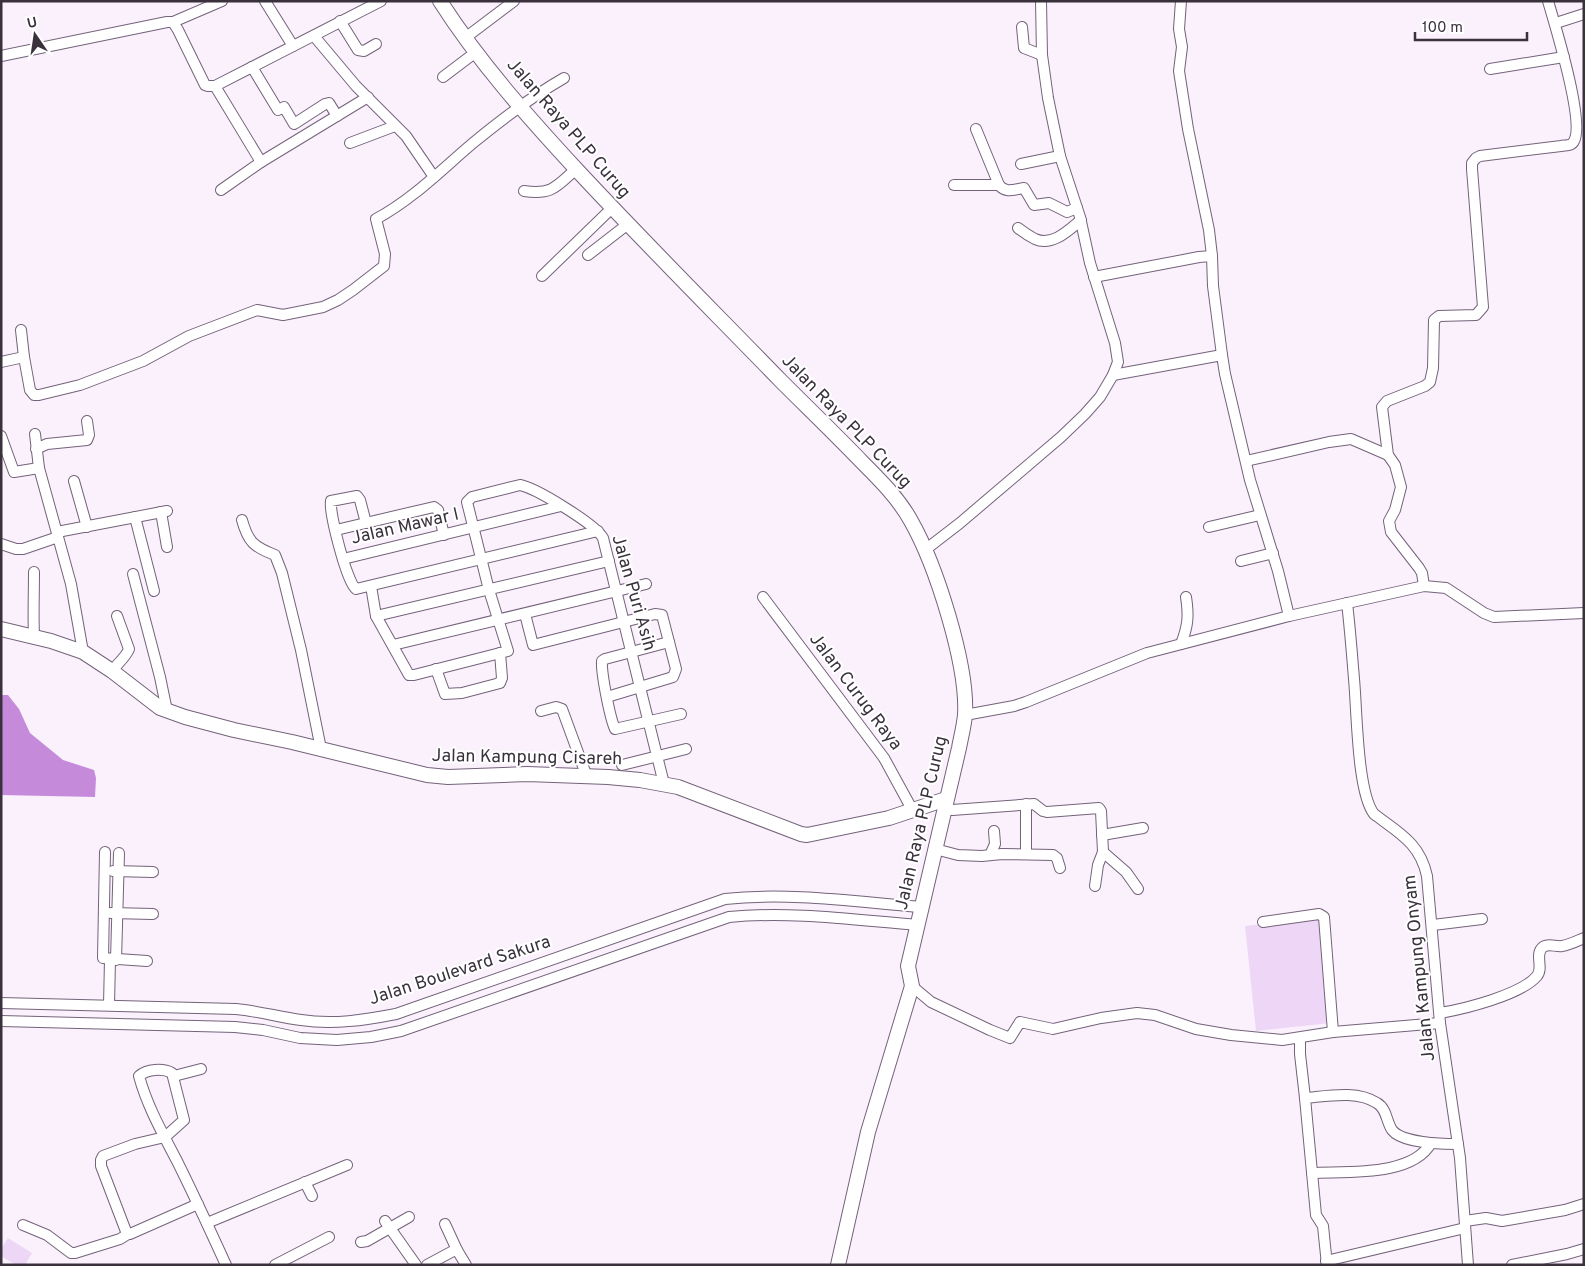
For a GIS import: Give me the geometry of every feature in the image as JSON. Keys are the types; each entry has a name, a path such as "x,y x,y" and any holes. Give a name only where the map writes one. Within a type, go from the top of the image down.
{"main road":[{"name":"Jalan Raya PLP Curug","path":"440,1 476,52 520,106 576,169 885,486 911,520 925,550 953,634 962,674 965,714 959,748 908,966 912,986 868,1132 838,1265"},
{"name":"Jalan Kampung Cisareh","path":"1,629 34,636 83,652 167,711 234,730 439,777 527,774 624,778 664,784 678,787 801,834 820,834 946,803"}],"street":[{"path":"1,56 160,23 173,22 222,1"},
{"path":"265,1 293,46"},
{"path":"173,22 205,85 215,86 381,1"},
{"path":"464,35 469,35 514,1"},
{"path":"925,550 960,523 1061,437 1093,406 1113,375 1118,362 1118,354 1094,277 1077,208 1060,156 1048,98 1042,55 1041,1"},
{"path":"1181,1 1179,71 1212,256 1213,286 1223,348 1222,355 1225,374 1260,515 1289,616"},
{"path":"1424,586 1422,573 1388,526 1395,510 1400,486 1395,465 1388,455 1382,407 1387,401 1425,386 1430,382 1433,368 1435,318 1439,316 1476,315 1483,307 1482,272 1472,187 1472,163 1480,156 1561,146 1572,144 1575,140 1574,101 1556,23 1548,1"},
{"path":"1556,23 1584,14"},
{"path":"340,21 358,50 364,51 376,44"},
{"path":"1022,27 1024,48 1042,55"},
{"path":"314,36 328,50 356,86 406,136 434,177"},
{"path":"443,77 476,52"},
{"path":"1490,70 1564,57"},
{"path":"252,67 278,110 284,107 294,124 328,103 337,116"},
{"path":"20,330 30,390 34,395 39,395 80,385 144,361 189,336 257,310 283,315 322,307 338,300 384,266 385,254 376,219 414,195 471,144 520,106 564,78"},
{"path":"215,86 261,162"},
{"path":"221,190 261,162 368,97"},
{"path":"350,143 395,126"},
{"path":"976,129 999,185 1004,190 1024,188 1034,205 1051,204 1067,212 1077,208"},
{"path":"1021,164 1060,156"},
{"path":"524,190 539,193 548,191 557,186 576,169"},
{"path":"954,185 999,185"},
{"path":"542,276 612,208"},
{"path":"1018,228 1034,239 1052,239 1059,238 1080,220"},
{"path":"588,255 628,224"},
{"path":"1094,277 1199,256 1212,256"},
{"path":"1113,375 1222,355"},
{"path":"1,362 24,357"},
{"path":"36,449 47,444 88,440 87,421"},
{"path":"35,434 39,468 71,584 83,652"},
{"path":"1,436 14,472 39,468"},
{"path":"1246,461 1329,442 1351,439 1388,455"},
{"path":"74,480 86,527"},
{"name":"Jalan Puri Asih","path":"436,669 445,694 462,693 500,683 504,652 483,559 467,502 472,497 523,485 561,506 598,531 603,538 664,784"},
{"path":"366,523 360,500 357,496 333,499 330,502 343,559 354,588 371,586 598,531"},
{"name":"Jalan Mawar I","path":"343,559 561,506"},
{"path":"336,530 434,507 438,510 444,535"},
{"path":"1,544 16,549 23,549 58,535 86,527 164,512 167,547"},
{"path":"1210,528 1260,515"},
{"path":"135,517 154,590"},
{"path":"242,520 245,532 251,542 258,548 276,555 301,650 321,749"},
{"path":"1241,561 1272,553"},
{"path":"376,616 609,561"},
{"path":"34,572 34,636"},
{"path":"133,574 167,711"},
{"path":"394,645 646,584"},
{"path":"371,586 376,616 394,645 409,675 504,652"},
{"path":"965,714 1014,706 1026,702 1147,652 1289,616 1424,586 1446,588 1484,613 1494,617 1584,613"},
{"name":"Jalan Curug Raya","path":"764,597 884,758 914,811"},
{"path":"1181,644 1188,620 1186,597"},
{"name":"Jalan Kampung Onyam","path":"1347,603 1360,760 1365,797 1369,808 1374,814 1415,846 1425,864 1433,925 1440,1018 1458,1144 1468,1265"},
{"path":"525,614 533,645 659,614 662,616 676,674 673,677 608,697"},
{"path":"112,671 129,649 117,616"},
{"path":"669,642 633,653 608,657 602,661 602,672 615,729 681,714"},
{"path":"541,712 556,707 562,709 587,777"},
{"path":"622,765 686,749"},
{"path":"946,803 952,810 1026,804 1034,804 1047,812 1099,808 1102,852 1095,886"},
{"path":"1026,804 1026,854"},
{"path":"1102,835 1143,828"},
{"path":"990,855 995,844 994,831"},
{"path":"935,850 958,855 1054,855 1060,868"},
{"path":"105,852 102,957 104,960 148,961"},
{"path":"109,1005 117,914 119,852"},
{"path":"1102,852 1126,872 1138,889"},
{"path":"105,871 153,872"},
{"name":"Jalan Boulevard Sakura","path":"1,1003 236,1009 302,1020 337,1022 369,1019 396,1014 726,898 783,896 921,907"},
{"path":"104,913 153,914"},
{"name":"Jalan Boulevard Sakura","path":"1,1021 235,1027 263,1030 300,1038 337,1040 371,1037 401,1031 729,917 752,914 782,915 917,925"},
{"path":"1263,922 1319,914 1324,917 1333,1032"},
{"path":"1433,925 1482,919"},
{"path":"912,986 931,1002 1010,1038 1020,1022 1052,1029 1101,1018 1137,1013 1155,1015 1196,1029 1231,1035 1282,1040 1440,1018 1516,991 1537,976 1540,953 1544,947 1547,945 1561,947 1584,938"},
{"path":"595,943 601,961"},
{"path":"210,1008 210,1026"},
{"path":"1300,1038 1316,1215 1323,1226 1326,1263 1486,1218 1502,1221 1565,1210 1584,1204"},
{"path":"174,1076 201,1069"},
{"path":"128,1234 101,1166 101,1160 103,1156 135,1144 165,1137 184,1120 174,1076 172,1073 164,1070 144,1072 139,1076 165,1137 226,1265"},
{"path":"1306,1098 1349,1096 1373,1101 1382,1108 1392,1130 1400,1136 1431,1143 1458,1144"},
{"path":"1312,1173 1383,1170 1412,1161 1422,1155 1431,1143"},
{"path":"207,1224 347,1165"},
{"path":"305,1182 312,1196"},
{"path":"24,1225 47,1235 71,1253 75,1253 120,1239 198,1204"},
{"path":"361,1242 367,1240 388,1224 409,1217"},
{"path":"388,1224 416,1265"},
{"path":"445,1224 466,1265"},
{"path":"274,1265 329,1237"},
{"path":"1512,1265 1584,1249"},
{"path":"427,1265 452,1250 457,1250"}],"shaded area":[{"path":"1,695 8,695 19,709 30,733 63,760 94,770 96,778 95,797 1,795"},
{"path":"1320,918 1331,1023 1256,1031 1245,926"},
{"path":"8,1238 32,1253 25,1265 16,1265 1,1256 1,1249"}]}
